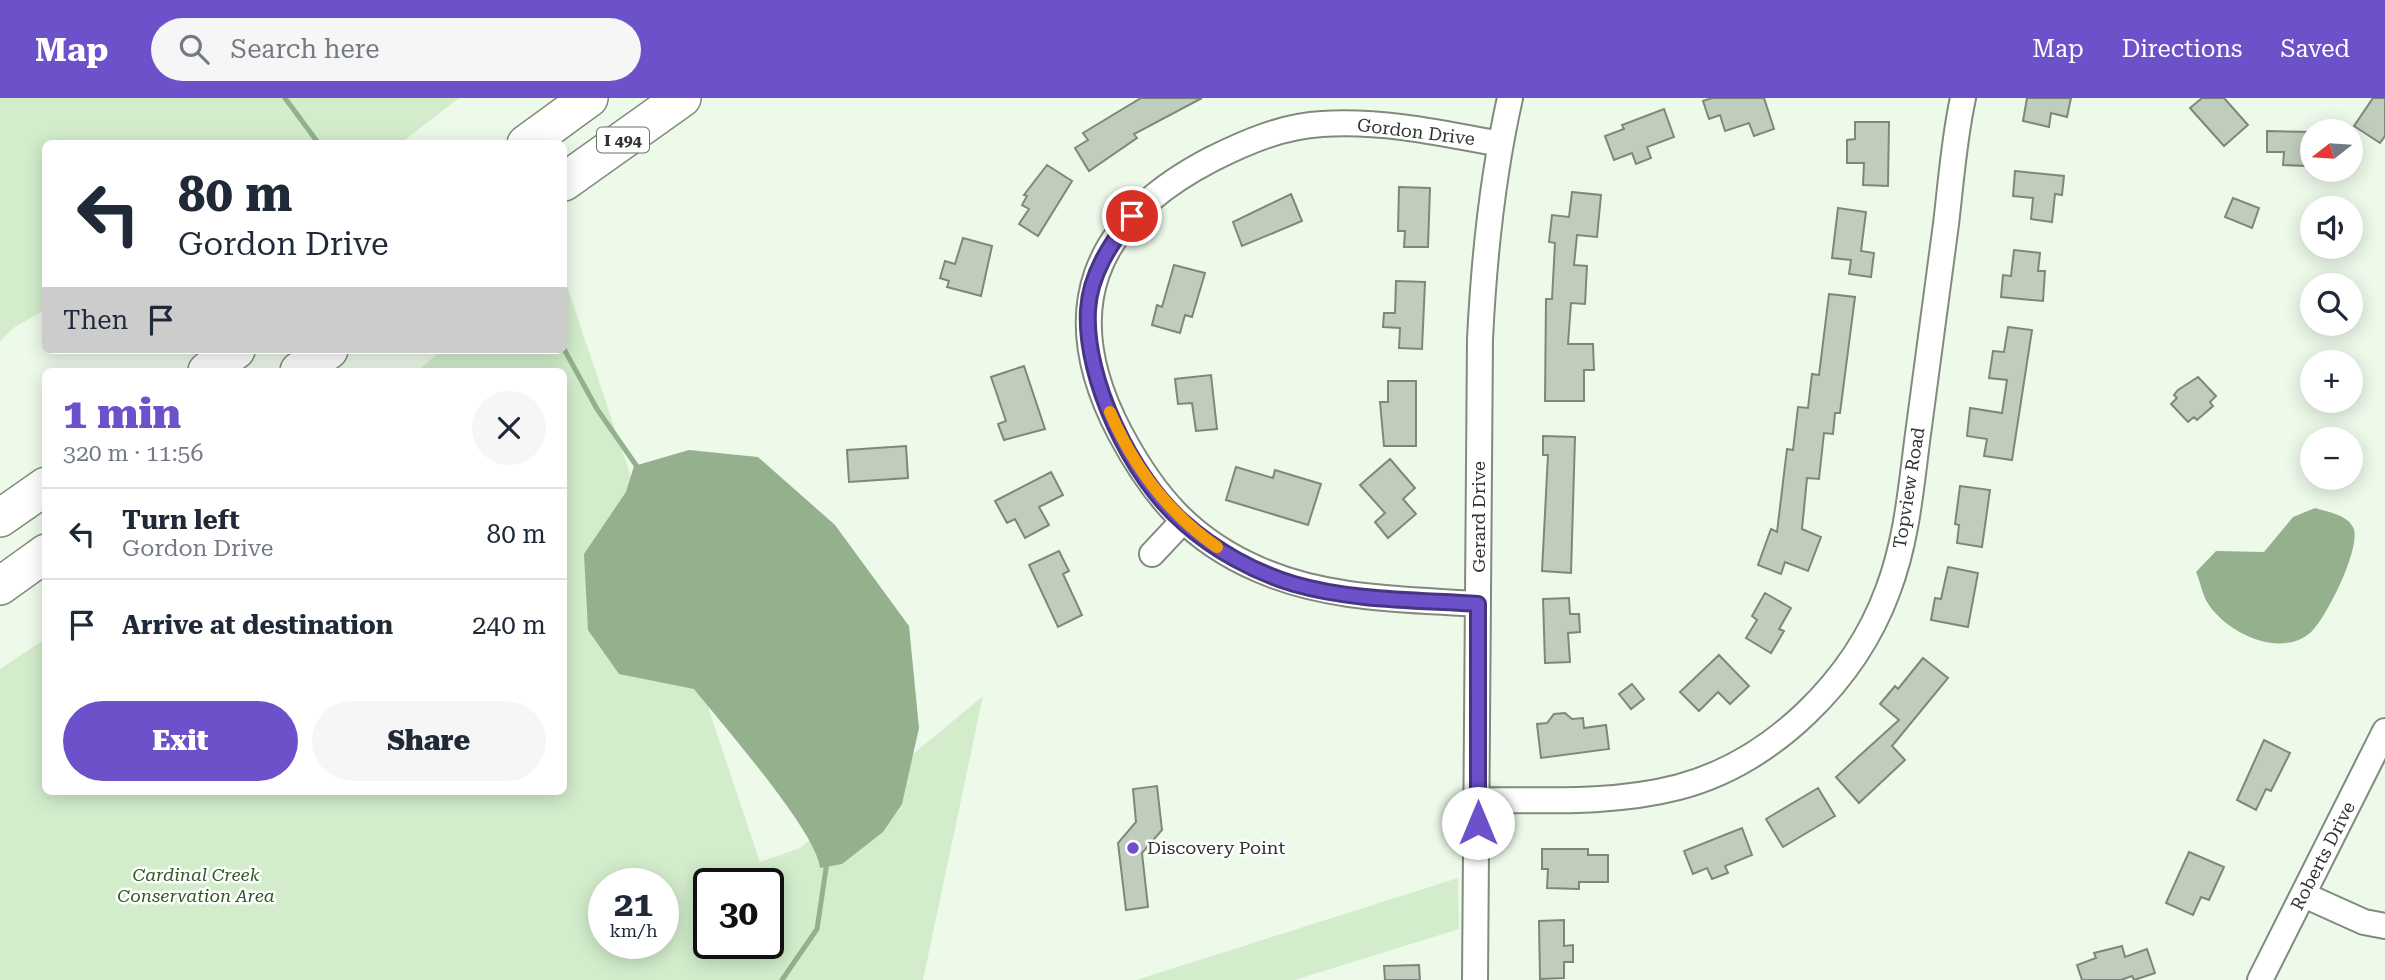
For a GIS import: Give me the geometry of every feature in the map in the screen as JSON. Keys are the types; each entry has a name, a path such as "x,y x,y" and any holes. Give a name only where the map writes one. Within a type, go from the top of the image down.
{"highway":[{"path":"531,140 589,98"},
{"name":"I 494","path":"567,181 682,98"},
{"path":"211,368 230,354"},
{"path":"303,368 323,354"},
{"path":"0,518 42,489"},
{"path":"0,586 42,556"}],"street":[{"name":"Gerard Drive","path":"1475,980 1480,339 1485,241 1510,98"},
{"name":"Topview Road","path":"1478,800 1620,797 1680,787 1726,767 1768,744 1807,712 1840,676 1868,635 1888,591 1907,517 1963,98"},
{"name":"Gordon Drive","path":"1478,604 1359,596 1293,584 1228,554 1182,522 1160,499 1111,416 1089,344 1088,308 1096,275 1110,243 1132,216 1189,171 1231,149 1286,130 1320,124 1367,123 1500,144"},
{"path":"1152,554 1182,522"},
{"name":"Roberts Drive","path":"2260,980 2385,732"},
{"path":"2304,895 2364,922 2385,926"}],"green space":[{"path":"0,98 459,98 405,140 42,140 42,312 13,328 0,342"},
{"name":"Cardinal Creek Conservation Area","path":"567,286 760,862 800,848 983,696 923,980 0,980 0,669 42,641 42,795 567,795 567,368 421,368 437,354 567,354"},
{"path":"1458,878 1459,929 1295,980 1136,980"}],"shaded area":[{"path":"689,450 758,457 835,525 909,626 919,728 902,804 883,832 842,864 820,868 815,851 786,805 694,689 619,674 588,630 584,554 626,492 634,466"},
{"path":"2315,508 2346,519 2353,527 2355,536 2341,582 2317,626 2297,640 2283,643 2269,643 2239,632 2215,613 2207,602 2196,572 2216,551 2264,552 2293,517"}],"building":[{"path":"1141,98 1202,98 1134,134 1137,138 1089,171 1075,148 1088,140 1083,133"},
{"path":"1712,98 1764,98 1774,129 1754,136 1749,123 1725,131 1720,115 1709,119 1703,101"},
{"path":"2027,98 2071,98 2067,117 2051,113 2049,127 2023,121"},
{"path":"2202,98 2224,98 2248,125 2224,146 2190,108"},
{"path":"2373,98 2385,98 2385,136 2380,143 2363,132 2363,119 2359,119"},
{"path":"1664,109 1674,137 1647,147 1651,158 1636,164 1632,153 1614,160 1605,136 1624,129 1622,125"},
{"path":"1855,122 1889,122 1888,186 1863,185 1864,163 1847,163 1847,140 1855,139"},
{"path":"2267,131 2300,132 2300,166 2283,165 2284,152 2267,152"},
{"path":"1047,165 1072,181 1038,236 1019,224 1029,209 1022,205 1027,196 1024,195"},
{"path":"2015,171 2064,176 2062,195 2055,194 2052,222 2031,219 2033,198 2013,196"},
{"path":"1399,187 1430,188 1428,247 1404,247 1405,231 1398,231"},
{"path":"1572,192 1601,195 1597,237 1577,235 1574,265 1587,266 1585,304 1571,303 1568,344 1593,344 1594,370 1584,370 1584,401 1545,401 1546,299 1552,299 1555,243 1549,242 1552,215 1569,217"},
{"path":"1291,194 1302,221 1242,246 1233,222"},
{"path":"2233,198 2259,208 2252,228 2225,217"},
{"path":"1838,208 1866,212 1861,251 1874,253 1871,277 1849,274 1851,260 1832,258"},
{"path":"963,238 992,246 981,296 947,287 949,281 940,278 945,261 955,264"},
{"path":"2014,250 2040,253 2038,271 2045,271 2043,301 2001,297 2003,275 2011,276"},
{"path":"1174,265 1205,273 1192,317 1185,315 1180,333 1152,325 1157,305 1162,307"},
{"path":"1396,281 1425,282 1422,349 1399,348 1400,328 1383,327 1384,313 1395,313"},
{"path":"1829,294 1855,297 1840,413 1835,413 1833,434 1824,433 1819,479 1807,478 1802,529 1821,537 1808,571 1785,562 1781,574 1758,565 1771,529 1777,532 1787,449 1793,450 1798,407 1808,408 1812,374 1819,375"},
{"path":"2008,327 2032,330 2012,460 1984,456 1987,439 1967,436 1970,408 2002,413 2007,380 1989,378 1993,351 2004,352"},
{"path":"1024,366 1045,429 1004,440 998,424 1006,421 991,377"},
{"path":"1211,375 1217,429 1196,431 1192,403 1178,404 1175,379"},
{"path":"2198,377 2216,396 2210,402 2213,406 2197,420 2194,417 2188,422 2171,404 2177,398 2174,395 2178,390"},
{"path":"1388,381 1416,381 1416,446 1384,446 1380,402 1388,402"},
{"path":"1543,436 1575,437 1571,573 1542,571 1548,455 1543,455"},
{"path":"906,446 908,478 849,482 847,450"},
{"path":"1390,459 1415,488 1403,499 1416,514 1388,538 1375,522 1385,513 1360,485"},
{"path":"1236,467 1273,478 1275,470 1321,484 1308,525 1226,500"},
{"path":"1051,472 1063,495 1039,507 1049,525 1025,538 1015,519 1007,523 995,501"},
{"path":"1960,486 1990,490 1982,547 1957,543 1959,525 1955,524"},
{"path":"1059,551 1069,571 1063,574 1082,615 1058,627 1029,565"},
{"path":"1948,567 1978,573 1968,627 1931,620 1935,598 1941,599"},
{"path":"1765,593 1791,608 1779,629 1784,631 1771,653 1746,638 1757,620 1752,616"},
{"path":"1569,598 1570,614 1579,614 1580,632 1568,633 1570,662 1545,663 1543,599"},
{"path":"1719,655 1749,686 1730,704 1718,692 1699,711 1680,692"},
{"path":"1923,658 1948,678 1892,746 1905,760 1859,803 1836,777 1899,720 1880,704 1895,686 1898,689"},
{"path":"1632,684 1644,699 1631,709 1619,694"},
{"path":"1565,713 1572,719 1583,718 1584,728 1606,725 1609,749 1541,758 1537,724 1547,723 1554,714"},
{"path":"2264,740 2290,753 2271,791 2266,789 2256,810 2237,800"},
{"name":"Discovery Point","path":"1157,786 1162,830 1142,853 1148,907 1126,910 1118,843 1136,822 1133,789"},
{"path":"1818,788 1835,816 1783,847 1766,819"},
{"path":"1742,828 1752,855 1725,866 1728,873 1712,879 1707,868 1693,874 1684,851"},
{"path":"1542,849 1588,849 1588,855 1608,855 1608,882 1579,882 1579,889 1547,888 1548,869 1542,869"},
{"path":"2189,852 2224,867 2209,900 2201,897 2193,915 2166,903"},
{"path":"1564,920 1564,946 1573,945 1573,962 1564,962 1564,978 1540,979 1539,921"},
{"path":"2122,946 2125,957 2147,949 2155,973 2134,980 2132,976 2121,980 2082,980 2077,965 2096,958 2094,953"},
{"path":"1419,965 1420,980 1385,980 1384,966"}],"waterway":[{"path":"285,98 316,140"},
{"path":"567,354 597,409 638,468"},
{"path":"782,980 817,929 827,862"}],"slow traffic":[{"path":"1110,412 1134,458 1160,499 1182,522 1217,547"}],"place":[{"name":"Discovery Point","path":"1133,848"}],"route":[{"path":"1132,216 1110,243 1096,275 1088,308 1089,344 1097,377 1111,416 1134,458 1160,499 1182,522 1228,554 1259,570 1293,584 1326,591 1359,596 1478,604 1478,823"}]}
